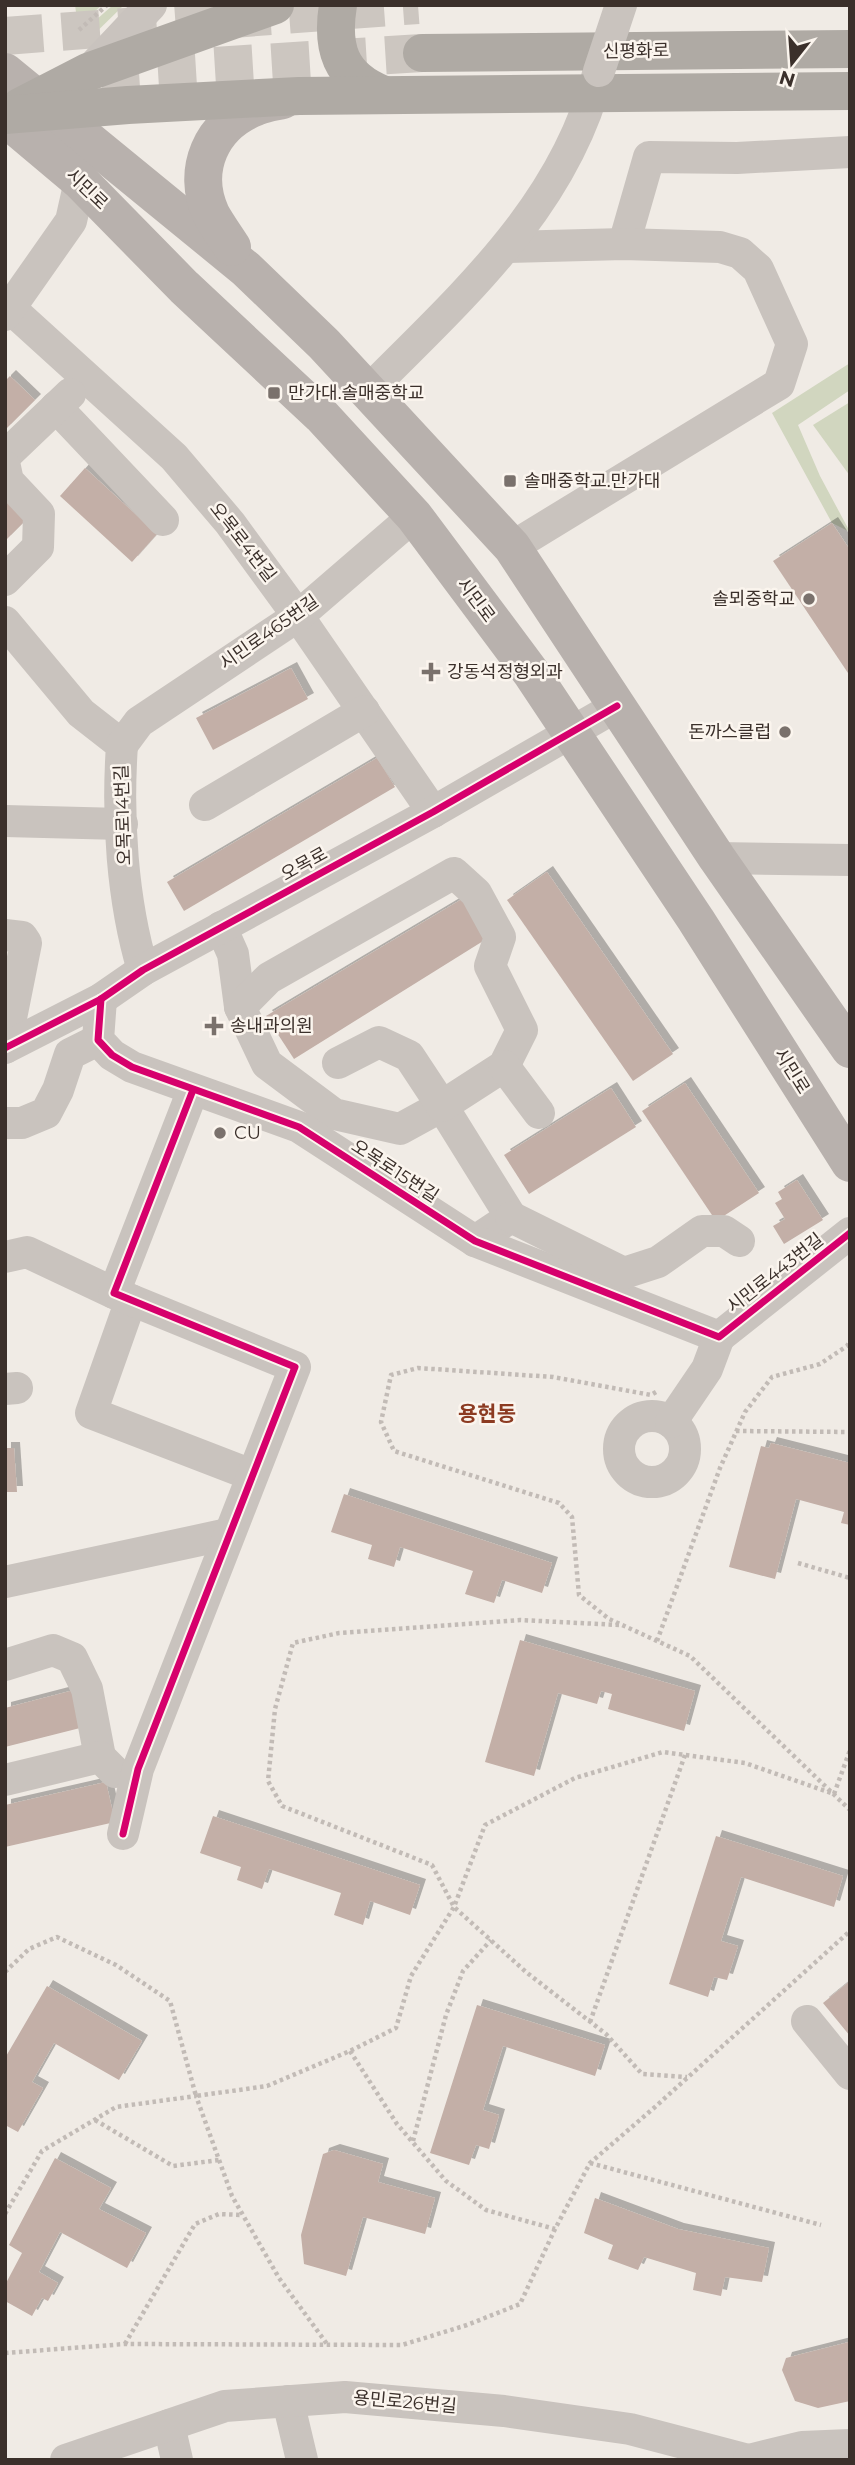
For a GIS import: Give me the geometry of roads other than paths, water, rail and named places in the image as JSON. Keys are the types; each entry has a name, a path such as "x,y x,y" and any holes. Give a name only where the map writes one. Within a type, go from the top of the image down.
{"highway":[{"path":"21,111 88,72 275,5"},
{"path":"338,5 334,29 337,49 349,72 370,89 382,94"},
{"name":"신평화로","path":"422,53 850,49"},
{"path":"21,111 596,82 850,91"}],"main road":[{"path":"5,72 21,111"},
{"path":"246,269 212,216 203,184 203,164 208,149 232,119 256,107 299,96"},
{"name":"시민로","path":"21,111 80,181 184,287 321,415 414,516 531,674 696,920 850,1163"},
{"name":"시민로","path":"21,111 246,269 324,344 512,547 717,858 850,1049"}],"street":[{"path":"88,72 151,5"},
{"path":"368,391 508,247 573,147 621,5"},
{"path":"624,244 649,157 737,158 850,152"},
{"path":"8,312 71,221 80,181"},
{"path":"508,247 624,244 720,247 740,253 758,269 792,344 779,384 512,547"},
{"name":"오목로4번길","path":"8,312 88,377 174,457 230,523 298,615 433,812"},
{"path":"5,456 88,377"},
{"path":"56,407 163,520"},
{"path":"5,467 8,481 39,514 38,547 5,580"},
{"name":"시민로465번길","path":"122,745 139,722 298,615 414,516"},
{"name":"오목로14번길","path":"6,623 81,713 122,745 125,873 134,941 143,970"},
{"name":"오목로","path":"5,1048 101,999 143,970 433,812 617,706"},
{"path":"205,805 364,711"},
{"path":"5,821 122,824"},
{"path":"717,858 850,860"},
{"path":"221,927 233,954 240,1007 267,1064 334,1114 400,1129 442,1106 503,1066 523,1031 490,966 500,937 476,893 454,873 269,978 240,1007"},
{"path":"5,935 22,937 26,943 5,1048"},
{"path":"5,1124 22,1123 46,1113 58,1090 70,1054 98,1041 101,999"},
{"name":"오목로15번길","path":"98,1041 111,1055 132,1067 299,1127 475,1241 719,1337"},
{"path":"338,1063 379,1042 410,1056 511,1217 624,1273 658,1262 702,1231 724,1231 739,1241"},
{"path":"503,1066 539,1112"},
{"path":"193,1090 123,1296 91,1413 252,1475"},
{"path":"475,1241 511,1217"},
{"name":"시민로443번길","path":"719,1337 850,1233"},
{"path":"5,1257 27,1252 123,1296 295,1367 138,1769 123,1834"},
{"path":"671,1422 707,1369 719,1337"},
{"path":"5,1583 228,1534"},
{"path":"5,1665 53,1650 72,1658 87,1689 100,1757 133,1791"},
{"path":"5,1780 100,1757"},
{"path":"807,2021 850,2074"},
{"name":"용민로26번길","path":"66,2460 225,2406 345,2397 504,2411 629,2429 749,2460"},
{"path":"288,2401 302,2460"},
{"path":"169,2425 177,2460"},
{"path":"749,2460 850,2445"}],"tunnel":[{"path":"5,36 418,5"},
{"path":"101,73 422,53"}],"place":[{"name":"만가대.솔매중학교","path":"274,393"},
{"name":"솔매중학교.만가대","path":"510,481"},
{"name":"솔뫼중학교","path":"809,599"},
{"name":"강동석정형외과","path":"431,672"},
{"name":"돈까스클럽","path":"785,732"},
{"name":"송내과의원","path":"214,1026"},
{"name":"CU","path":"220,1133"}],"district":[{"name":"용현동","path":"487,1413"}]}
